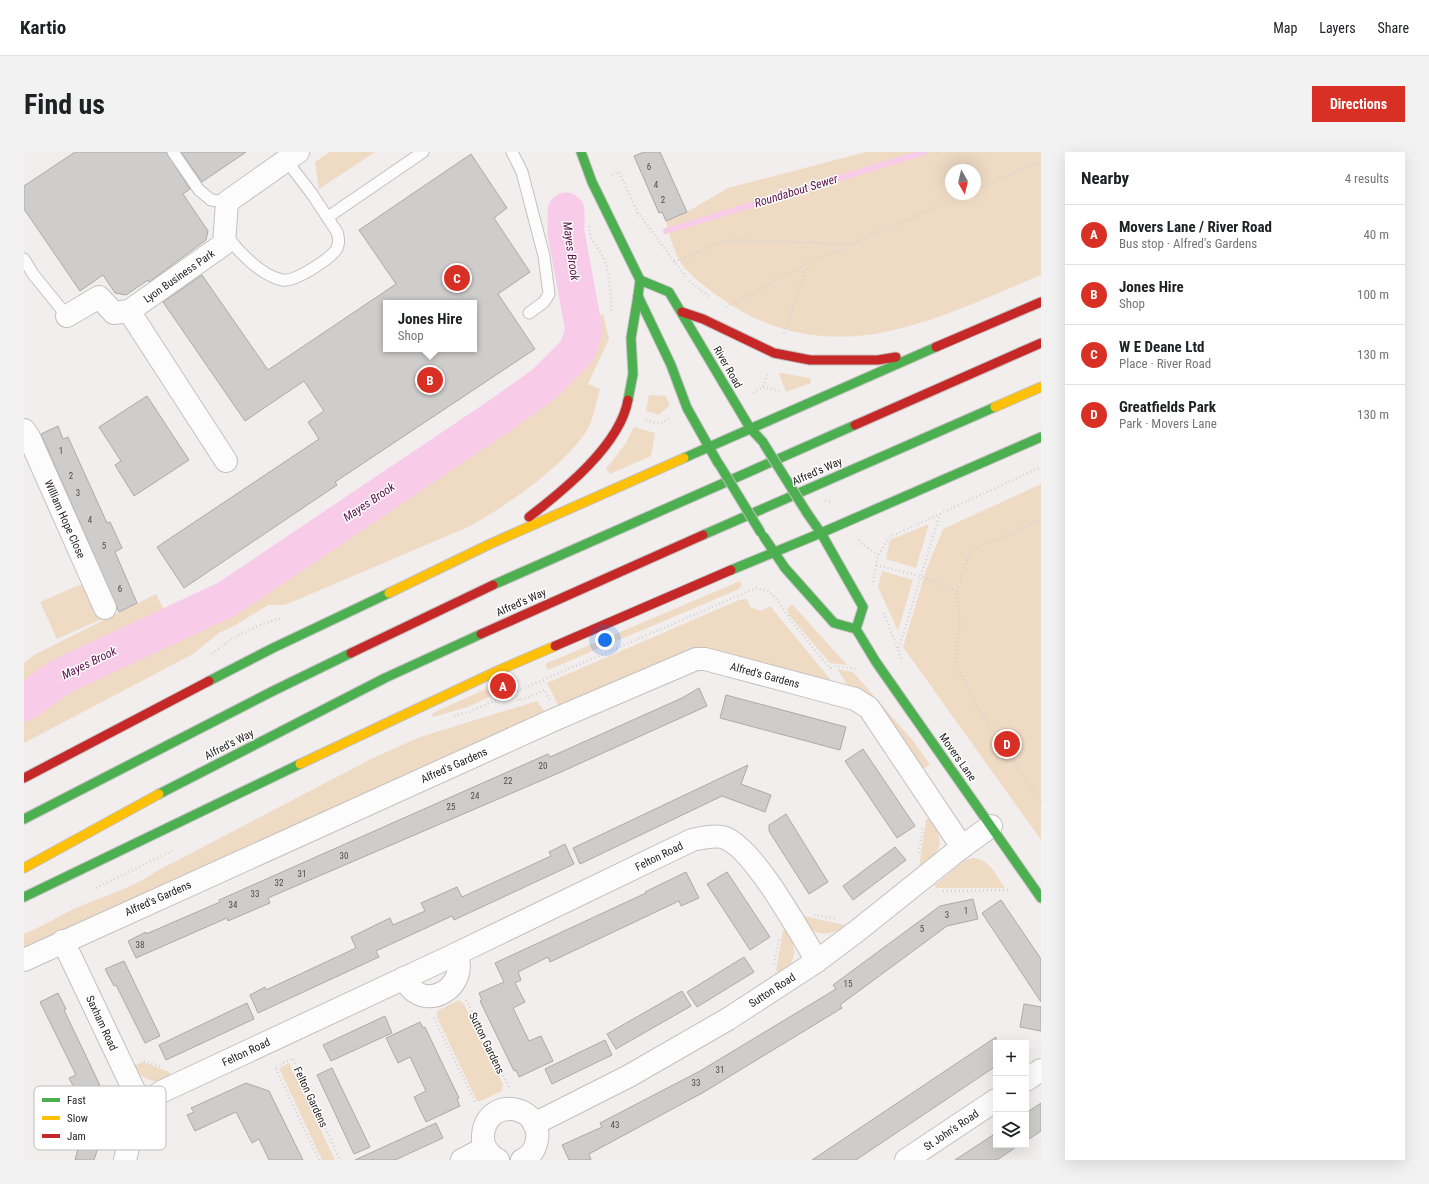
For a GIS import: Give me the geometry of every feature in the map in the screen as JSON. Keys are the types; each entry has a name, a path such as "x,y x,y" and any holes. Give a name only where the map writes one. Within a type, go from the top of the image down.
{"main road":[{"path":"490,544 558,495 591,462 618,429 626,412 633,374 631,338 640,280 592,182 581,152"},
{"name":"River Road","path":"640,280 669,292 750,428 764,444 821,533"},
{"path":"638,296 671,364 687,408 708,446 773,552 834,623 856,629 863,607 821,533"},
{"path":"24,778 274,648 490,544 708,446 1041,302"},
{"path":"682,312 703,319 774,353 810,360 878,360 926,352"},
{"path":"24,819 273,691 466,597 1041,343"},
{"name":"Alfred's Way","path":"24,868 194,775 385,678 580,589 1041,387"},
{"path":"24,897 497,671 773,552 821,533 1041,437"},
{"name":"Movers Lane","path":"856,629 876,662 1041,898"}],"street":[{"path":"227,202 292,156"},
{"name":"Lyon Business Park","path":"129,311 224,244 227,202"},
{"path":"67,316 99,297 114,313 129,311 226,461"},
{"name":"William Hope Close","path":"24,430 29,437 105,608"},
{"name":"Alfred's Gardens","path":"24,960 63,941 558,718 696,659 705,659 855,699 869,708 962,847"},
{"name":"Sutton Road","path":"534,1124 629,1076 728,1019 817,961 991,826"},
{"name":"Felton Road","path":"166,1091 456,954 692,840 708,836 722,837 737,845 749,856 792,919 817,961"},
{"name":"Saxham Road","path":"63,941 132,1086"},
{"path":"404,978 415,992 424,996 435,996 446,992 454,981 460,961 456,954"},
{"path":"1029,1078 1041,1070"},
{"name":"St John's Road","path":"906,1160 993,1102"},
{"path":"462,1160 491,1154 483,1138 484,1128 488,1119 501,1110 509,1109 519,1110 528,1116 534,1124 537,1139 535,1147 524,1160"},
{"path":"124,1160 127,1150"}],"lane":[{"path":"173,152 199,190 211,200 227,202"},
{"path":"328,217 424,152"},
{"path":"512,152 522,172 544,256 548,294 544,302 529,313"},
{"path":"225,234 239,252 268,274 281,280 296,278 336,250 339,238 292,156"},
{"path":"24,259 33,274 67,316"}],"path":[{"path":"981,187 1041,162"},
{"path":"619,172 638,213 674,262 727,240 852,244"},
{"path":"724,308 808,263 952,200"},
{"path":"589,228 589,233 603,258 607,271 612,314"},
{"path":"782,337 808,263"},
{"path":"748,397 763,386 768,372"},
{"path":"644,419 659,424 673,416"},
{"path":"874,587 872,582 878,555 890,537 1041,467"},
{"path":"899,648 940,514"},
{"path":"1041,520 970,551 957,591 960,625 955,663 979,709 1041,802"},
{"path":"861,543 878,555"},
{"path":"876,565 920,576 957,591"},
{"path":"495,700 756,588 768,591 776,598 789,618 831,668"},
{"path":"882,606 899,648 904,665"},
{"path":"224,643 272,620 286,617"},
{"path":"515,692 519,701 545,690 552,704"},
{"path":"918,857 925,812 934,805"},
{"path":"936,891 1010,890"},
{"path":"809,914 844,921"},
{"path":"773,969 780,933"},
{"name":"Sutton Gardens","path":"454,981 465,998 511,1090 509,1109"},
{"path":"424,996 424,1004 432,1013 478,1108 488,1119"},
{"name":"Felton Gardens","path":"319,1160 275,1067 293,1058 340,1160"},
{"path":"138,1059 175,1072 180,1083"}],"shaded area":[{"path":"330,152 375,152 319,189 315,162"},
{"path":"866,152 1041,152 1041,275 930,320 893,330 856,336 819,336 780,328 741,311 710,291 695,279 680,261 671,239 666,221 687,212 728,188"},
{"path":"603,314 609,339 588,384 600,389 595,410 587,430 564,458 516,497 468,527 285,605 268,605 234,626 219,633 193,654 24,743 24,663 34,655 156,594 164,610 238,574 521,382 567,344 578,359 591,341 593,319"},
{"path":"781,373 810,378 811,383 786,392 779,374"},
{"path":"649,395 666,396 670,405 659,415 646,411"},
{"path":"634,427 655,433 651,456 610,474 606,469 626,443"},
{"path":"1041,484 1041,840 903,647 926,570 943,529"},
{"path":"929,524 916,568 886,559 890,540"},
{"path":"882,571 913,580 898,631 878,587"},
{"path":"740,581 742,586 737,590 548,670 545,664"},
{"path":"79,585 85,586 104,618 57,639 40,602"},
{"path":"747,599 750,607 761,611 770,606 830,679 831,683 699,649 559,707 547,683 739,600"},
{"path":"792,604 847,665 830,663 789,615 787,609"},
{"path":"837,669 853,672 914,742 930,765 921,770 848,686"},
{"path":"490,687 493,695 468,707 433,717 431,714"},
{"path":"537,701 546,714 209,864 24,951 24,934 76,908 148,877 373,758 420,737"},
{"path":"928,818 938,834 940,840 939,846 933,856 919,868 926,820"},
{"path":"973,858 979,859 992,868 1005,888 936,888 935,885 965,860"},
{"path":"804,916 845,925 833,932 815,932 806,923"},
{"path":"787,929 793,943 794,954 793,959 786,970 780,975 776,970 783,930"},
{"path":"459,1000 464,1004 503,1084 502,1091 480,1101 477,1101 437,1017 437,1011"},
{"path":"143,1062 169,1072 172,1079 166,1081 155,1081 145,1078 132,1066"},
{"path":"289,1063 335,1160 322,1160 279,1068"}],"building":[{"path":"75,152 166,152 190,189 183,194 208,231 206,240 149,282 148,280 126,295 115,293 103,275 80,291 24,209 24,186"},
{"path":"181,152 246,152 202,182"},
{"path":"644,152 660,152 687,212 666,221 662,212 659,213 634,156"},
{"path":"471,154 507,208 494,218 530,272 498,294 535,349 335,482 337,485 184,588 157,547 319,439 308,422 324,411 304,381 245,421 163,302 202,275 268,370 396,284 359,230"},
{"path":"147,396 189,460 134,496 115,465 121,461 99,427"},
{"path":"58,426 63,439 68,437 107,523 110,522 122,548 115,552 137,603 119,612 41,434"},
{"path":"699,688 707,706 561,772 268,898 270,903 228,921 227,918 136,958 128,941 146,932 146,934 220,902 219,900 548,754 550,757 682,698"},
{"path":"726,695 846,727 840,750 720,718"},
{"path":"863,749 915,826 897,838 845,761"},
{"path":"748,765 741,784 771,795 765,812 722,796 580,864 573,848"},
{"path":"786,814 828,882 809,894 769,831 769,825"},
{"path":"565,844 574,864 454,920 452,916 376,951 379,957 258,1013 250,995 265,987 266,990 356,948 351,937 390,918 393,925 425,911 421,903 457,887 462,897 551,856 549,852"},
{"path":"895,847 906,860 853,900 843,886"},
{"path":"686,872 699,898 681,906 679,901 550,962 548,957 518,972 521,980 515,983 525,1002 513,1008 529,1041 541,1036 553,1061 519,1077 516,1070 514,1071 480,1001 482,1000 479,993 504,982 495,963 646,893 645,892"},
{"path":"727,872 770,937 750,950 707,884"},
{"path":"973,899 978,919 947,926 840,1005 842,1008 704,1092 589,1154 591,1160 569,1160 562,1145 602,1127 600,1123 700,1071 836,989 833,985 940,906"},
{"path":"1001,900 1041,959 1041,1002 982,913"},
{"path":"744,957 754,972 697,1007 687,992"},
{"path":"124,961 160,1036 145,1043 116,985 114,986 105,969"},
{"path":"682,991 691,1006 616,1049 607,1034"},
{"path":"58,993 66,1009 64,1010 100,1086 73,1086 69,1078 76,1075 40,1002"},
{"path":"247,1003 254,1019 166,1060 159,1045"},
{"path":"1024,1004 1041,1007 1041,1031 1020,1027"},
{"path":"385,1016 392,1033 331,1061 323,1045"},
{"path":"420,1022 423,1028 425,1027 459,1098 457,1099 460,1106 426,1122 414,1097 426,1091 410,1057 398,1063 386,1038"},
{"path":"996,1037 996,1040 993,1040 993,1068 856,1160 812,1160"},
{"path":"605,1040 612,1055 552,1084 545,1069"},
{"path":"332,1068 370,1147 354,1154 317,1075"},
{"path":"246,1083 269,1091 303,1160 269,1160 259,1139 252,1143 236,1112 195,1131 187,1115 194,1112 191,1108"},
{"path":"1041,1103 1041,1131 1029,1139 1029,1112"},
{"path":"436,1123 443,1138 395,1160 355,1160"},
{"path":"993,1135 993,1148 1015,1148 997,1160 955,1160"},
{"path":"78,1150 97,1150 94,1160 75,1160"}],"waterway":[{"name":"Roundabout Sewer","path":"666,231 925,152"},
{"name":"Mayes Brook","path":"24,703 60,677 227,599 502,414 544,384 577,351 584,330 566,233 566,211"}],"traffic: fast":[{"path":"581,152 592,182 640,280 638,296 671,365 687,408 718,463"},
{"path":"640,280 669,292 750,428 763,442"},
{"path":"628,400 633,374 631,338 638,296"},
{"path":"684,458 936,347"},
{"path":"703,535 995,407"},
{"path":"493,585 855,425"},
{"path":"731,570 821,533 1041,437"},
{"path":"764,444 807,513"},
{"path":"719,464 761,533"},
{"path":"807,513 821,533 863,607 856,629"},
{"path":"764,537 785,568 834,623 856,629 876,662 1041,898"},
{"path":"209,681 273,648 389,593"},
{"path":"159,794 385,678 481,634"},
{"path":"24,819 273,691 351,653"},
{"path":"24,897 300,764"}],"traffic: slow":[{"path":"995,407 1041,387"},
{"path":"389,593 490,544 684,458"},
{"path":"300,764 497,671 555,646"},
{"path":"24,868 159,794"}],"traffic: jam":[{"path":"936,347 1041,302"},
{"path":"682,312 703,319 774,353 810,360 878,360 896,357"},
{"path":"855,425 1041,343"},
{"path":"529,517 574,480 602,450 623,417 628,400"},
{"path":"481,634 703,535"},
{"path":"555,646 731,570"},
{"path":"351,653 493,585"},
{"path":"24,778 209,681"}],"place":[{"name":"W E Deane Ltd","path":"457,278"},
{"name":"Jones Hire","path":"430,380"},
{"name":"Movers Lane / River Road","path":"503,686"},
{"name":"Greatfields Park","path":"1007,744"}]}
